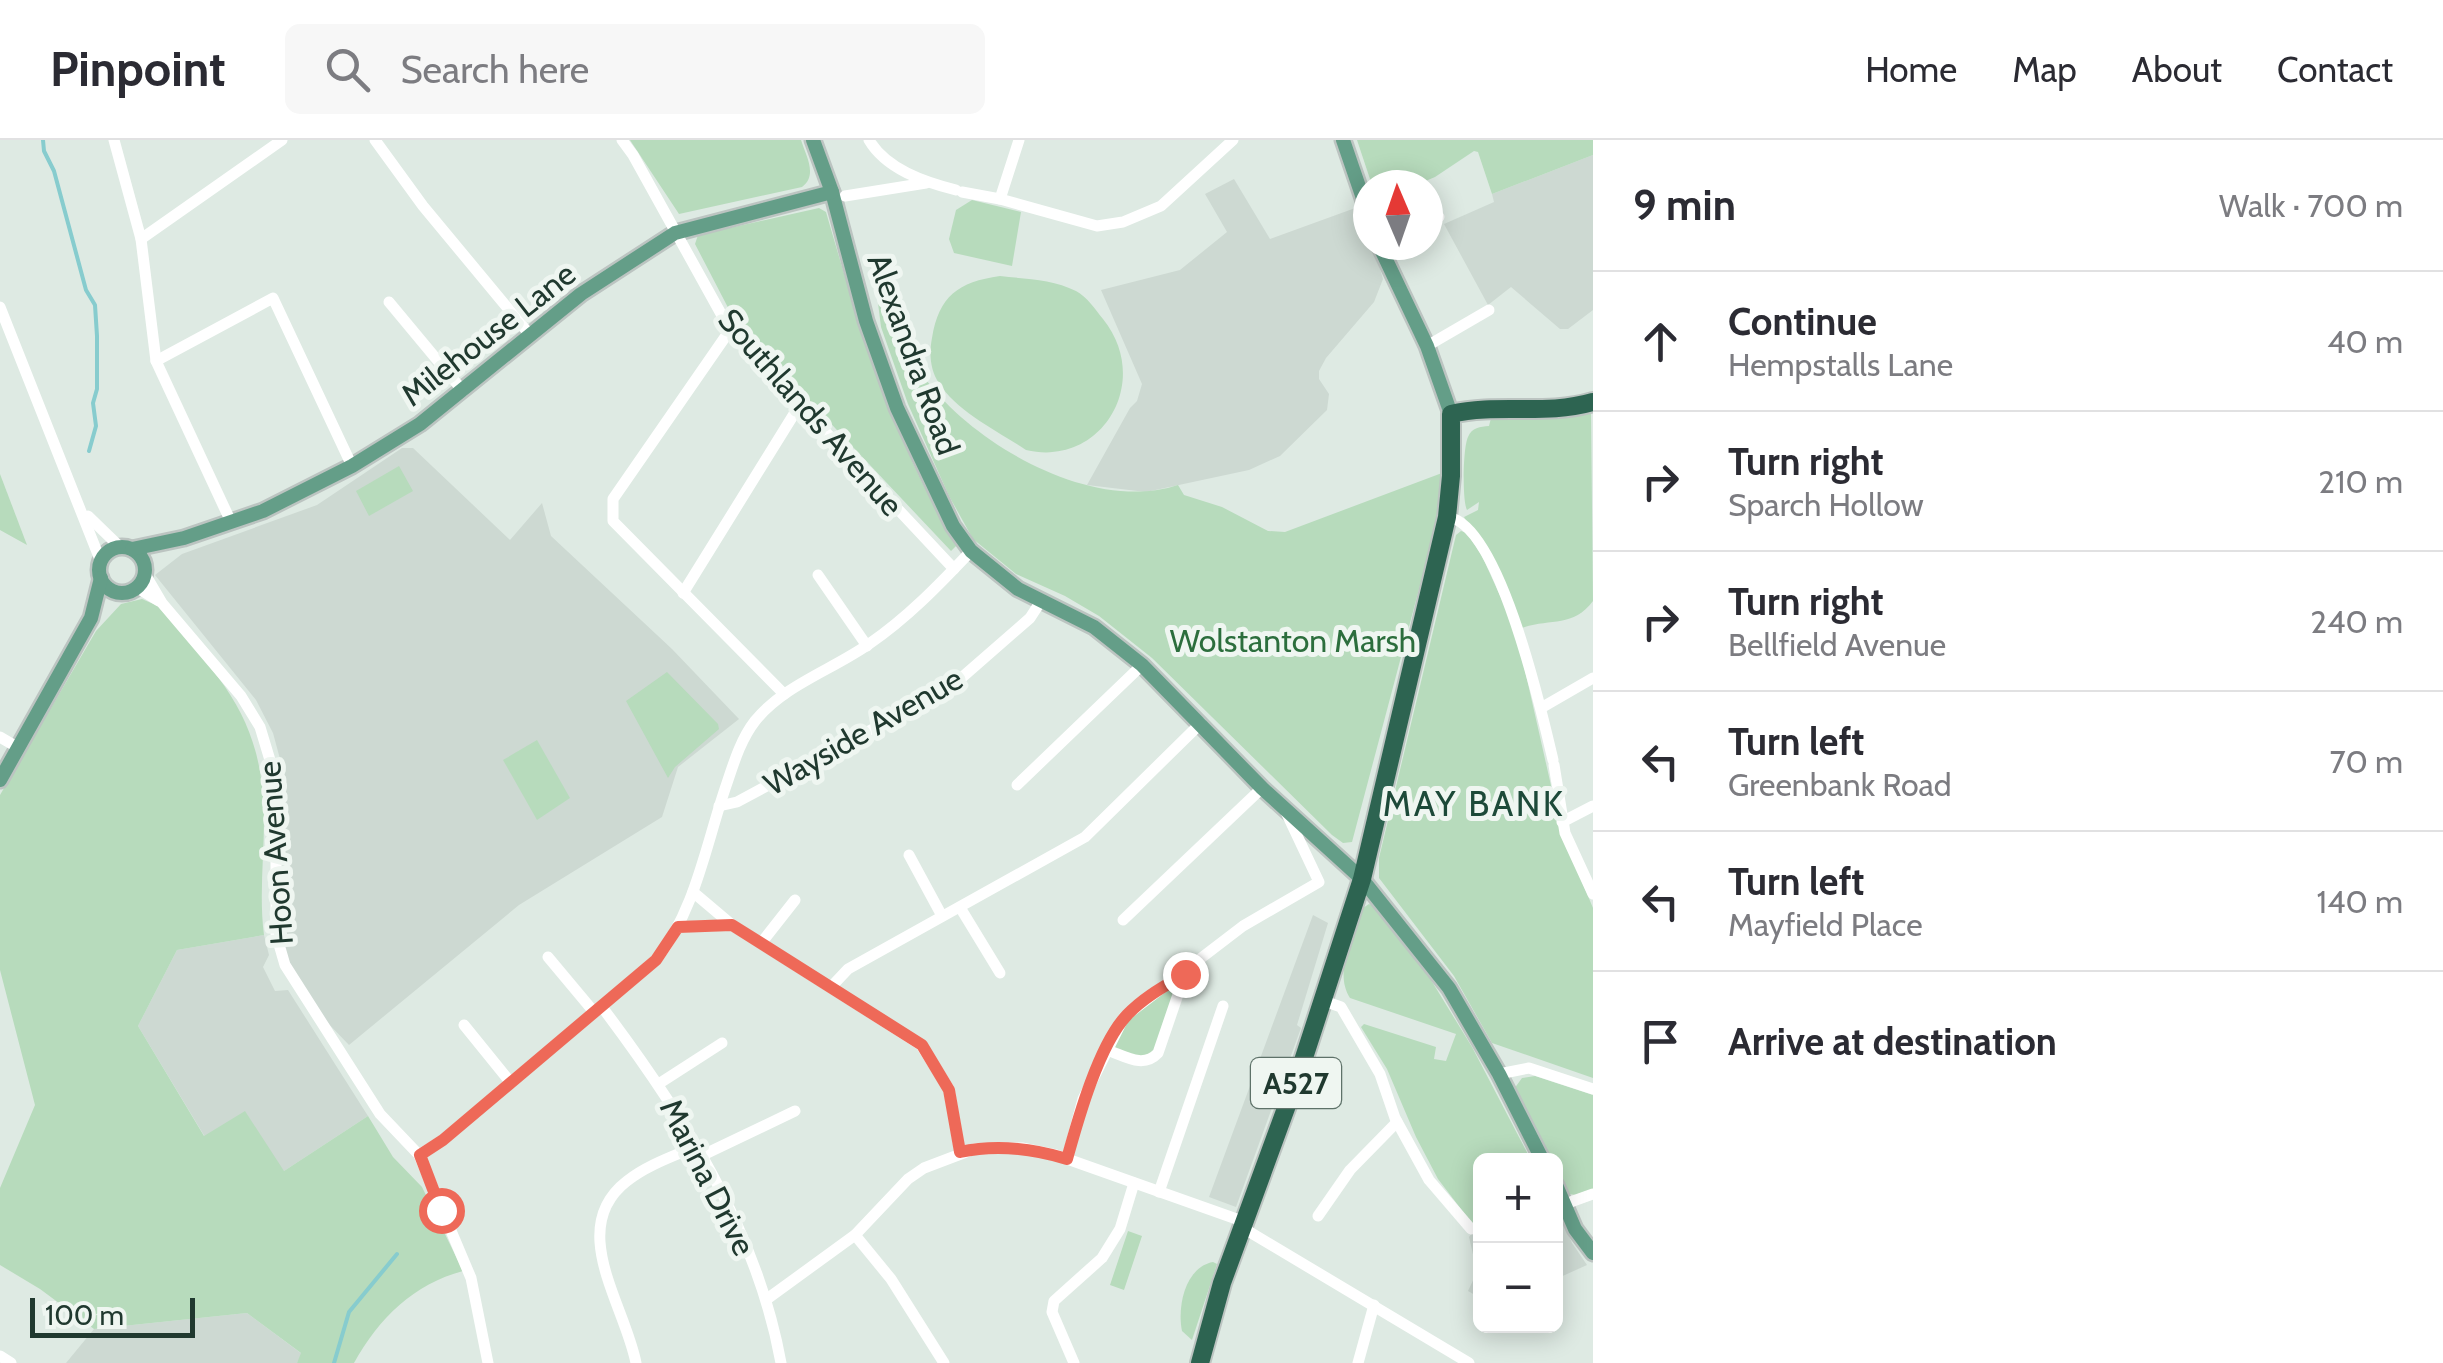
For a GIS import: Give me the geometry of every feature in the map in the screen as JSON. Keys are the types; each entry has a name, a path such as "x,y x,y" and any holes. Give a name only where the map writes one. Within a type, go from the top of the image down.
{"highway":[{"path":"1451,414 1497,408 1570,409 1593,402"},
{"name":"A527","path":"1200,1363 1222,1284 1324,1000 1362,880 1447,517 1452,476 1451,414"}],"main road":[{"name":"Alexandra Road","path":"814,140 839,194 866,320 897,408 953,526 970,551 997,575 1094,626 1142,665 1262,788 1362,880 1449,988 1539,1153"},
{"path":"1343,140 1353,170"},
{"name":"Milehouse Lane","path":"126,548 184,538 232,522 300,495 352,466 420,424 597,282 675,233 839,194"},
{"path":"1387,260 1427,346 1451,414"},
{"name":"Milehouse Lane","path":"90,618 184,538"},
{"path":"126,548 142,558 137,580 109,588 101,570 108,552 126,548"},
{"name":"Milehouse Lane","path":"0,780 90,618 101,570"},
{"path":"1563,1200 1576,1229 1593,1253"}],"street":[{"path":"114,140 141,239 156,361 232,522"},
{"path":"141,239 282,140"},
{"path":"375,140 423,206 530,335"},
{"name":"Southlands Avenue","path":"622,140 730,330 954,569"},
{"path":"868,140 877,155 926,183 1097,226 1123,222 1161,206 1233,140"},
{"path":"1000,199 1018,140"},
{"path":"839,194 926,183"},
{"path":"156,361 273,298 352,466"},
{"path":"389,302 462,390"},
{"path":"0,307 82,509 101,570"},
{"path":"1427,346 1489,310"},
{"path":"730,330 613,499 613,521 784,694"},
{"path":"684,593 799,406"},
{"path":"82,509 126,548"},
{"path":"1447,517 1458,518 1468,526 1503,589 1541,708 1562,822 1593,894"},
{"path":"488,1363 471,1278 420,1155 656,960 678,927 738,752 753,724 784,694 867,646 910,613 970,551"},
{"path":"818,575 867,646"},
{"name":"Hoon Avenue","path":"137,580 241,696 260,727 276,780 276,934 285,966 380,1114 420,1155"},
{"name":"Wayside Avenue","path":"719,806 737,802 952,687 1030,618 1041,600"},
{"path":"1017,786 1142,665"},
{"path":"1541,708 1593,678"},
{"path":"832,986 848,969 1085,837 1201,723"},
{"path":"0,737 17,747"},
{"path":"1123,920 1262,788"},
{"path":"1562,822 1593,806"},
{"path":"1284,809 1324,896"},
{"path":"909,856 942,916"},
{"path":"1067,1159 1083,1099 1124,1018 1243,926 1319,882"},
{"path":"692,892 732,925 922,1045 949,1090 960,1152"},
{"path":"762,942 795,900"},
{"path":"961,909 1000,973"},
{"path":"678,927 732,925"},
{"name":"Marina Drive","path":"548,957 660,1083 700,1150 767,1299 781,1363"},
{"path":"1107,1050 1150,1061 1158,1052 1185,974"},
{"path":"1324,1000 1340,1007 1380,1074 1397,1122 1429,1180 1471,1228"},
{"path":"1156,1190 1223,1006"},
{"path":"464,1025 511,1083"},
{"path":"660,1083 722,1043"},
{"path":"1499,1074 1529,1068 1593,1089"},
{"path":"636,1363 624,1317 600,1254 600,1222 609,1200 626,1182 796,1111"},
{"path":"1318,1216 1350,1170 1397,1122"},
{"path":"767,1299 854,1235 908,1179 960,1152 1022,1148 1067,1159 1244,1225 1469,1363"},
{"path":"1074,1363 1052,1312 1054,1301 1102,1258 1120,1229 1134,1183"},
{"path":"1565,1204 1593,1194"},
{"path":"854,1235 890,1279 944,1363"},
{"path":"1358,1363 1374,1305"},
{"path":"0,1356 12,1363"}],"shaded area":[{"path":"1593,155 1593,310 1568,329 1560,329 1511,287 1488,305 1444,224 1494,202 1492,194"},
{"path":"1234,179 1270,239 1353,209 1353,260 1377,260 1383,279 1374,302 1319,371 1319,379 1329,394 1327,410 1280,456 1249,470 1146,492 1087,485 1137,401 1142,384 1101,290 1180,270 1227,232 1205,194"},
{"path":"402,448 413,448 510,540 542,503 551,536 672,649 739,719 678,767 662,817 519,905 349,1045 323,1018 279,945 286,781 273,733 256,700 155,575 182,554 317,505"},
{"path":"1313,915 1328,923 1297,1025 1301,1028 1236,1207 1209,1197"},
{"path":"264,935 269,955 263,967 275,991 288,990 368,1116 284,1171 205,1137 138,1026 177,950"},
{"path":"1563,1222 1572,1243 1587,1265 1563,1276"},
{"path":"247,1313 302,1354 297,1363 66,1363 94,1329"}],"green space":[{"path":"630,140 801,140 809,177 802,187 679,214"},
{"path":"1357,140 1593,140 1593,155 1492,194 1478,152 1474,151 1443,172 1367,170"},
{"path":"972,200 1021,212 1012,266 954,253 949,239 956,210"},
{"path":"819,208 826,212 865,341 897,425 957,545 951,551 736,323 695,244 698,235"},
{"path":"1000,276 1048,282 1076,291 1097,311 1117,343 1123,368 1121,392 1112,414 1097,433 1077,446 1053,452 1026,450 967,412 936,378 931,344 940,311 962,287"},
{"name":"Wolstanton Marsh","path":"878,303 920,372 949,406 1007,450 1075,482 1111,490 1145,491 1178,485 1184,495 1222,507 1268,531 1285,532 1442,473 1441,506 1352,842 1343,843 1332,835 1152,658 1099,616 1016,574 973,539 908,404 881,327"},
{"path":"1591,411 1593,601 1569,619 1522,628 1464,517 1478,510 1479,502 1467,510 1464,474 1468,437 1474,429 1489,426 1491,418 1569,418"},
{"path":"399,466 413,491 369,516 356,491"},
{"path":"0,474 27,545 0,530"},
{"name":"Wolstanton Marsh","path":"1461,531 1467,533 1482,556 1516,631 1562,834 1593,908 1593,1078 1492,1043 1454,976 1379,878 1379,858 1456,535"},
{"path":"142,599 158,606 201,656 247,726 262,783 264,935 177,950 138,1026 204,1136 245,1111 284,1171 368,1116 393,1157 422,1187 463,1271 429,1285 399,1305 375,1331 354,1363 297,1363 301,1353 247,1313 94,1329 0,1265 0,1188 35,1105 0,970 0,795 96,631 121,604"},
{"path":"667,672 719,729 675,767 668,778 626,701"},
{"path":"537,740 570,798 537,820 503,760"},
{"path":"1369,904 1375,907 1420,962 1472,1047 1527,1153 1473,1153 1473,1225 1438,1179 1387,1069 1361,1027 1364,1024 1436,1047 1434,1059 1446,1061 1456,1034 1350,998 1345,988 1344,965 1363,908"},
{"path":"1185,974 1150,1061 1107,1050 1124,1017"},
{"path":"1535,1076 1593,1095 1593,1189 1568,1194 1563,1184 1563,1153 1546,1153 1514,1089 1522,1078"},
{"path":"1128,1231 1142,1236 1124,1290 1110,1285"},
{"path":"1213,1262 1217,1264 1192,1340 1182,1331 1182,1300 1196,1272"}],"waterway":[{"path":"43,140 86,290 95,305 96,426 89,451"},
{"path":"334,1363 349,1312 397,1254"}],"district":[{"name":"MAY BANK","path":"1474,803"}],"route":[{"path":"441,1210 420,1155 443,1140 656,960 678,927 732,925 922,1045 949,1090 960,1152 1022,1148 1067,1159 1083,1099 1124,1018 1146,998 1185,974"}]}
